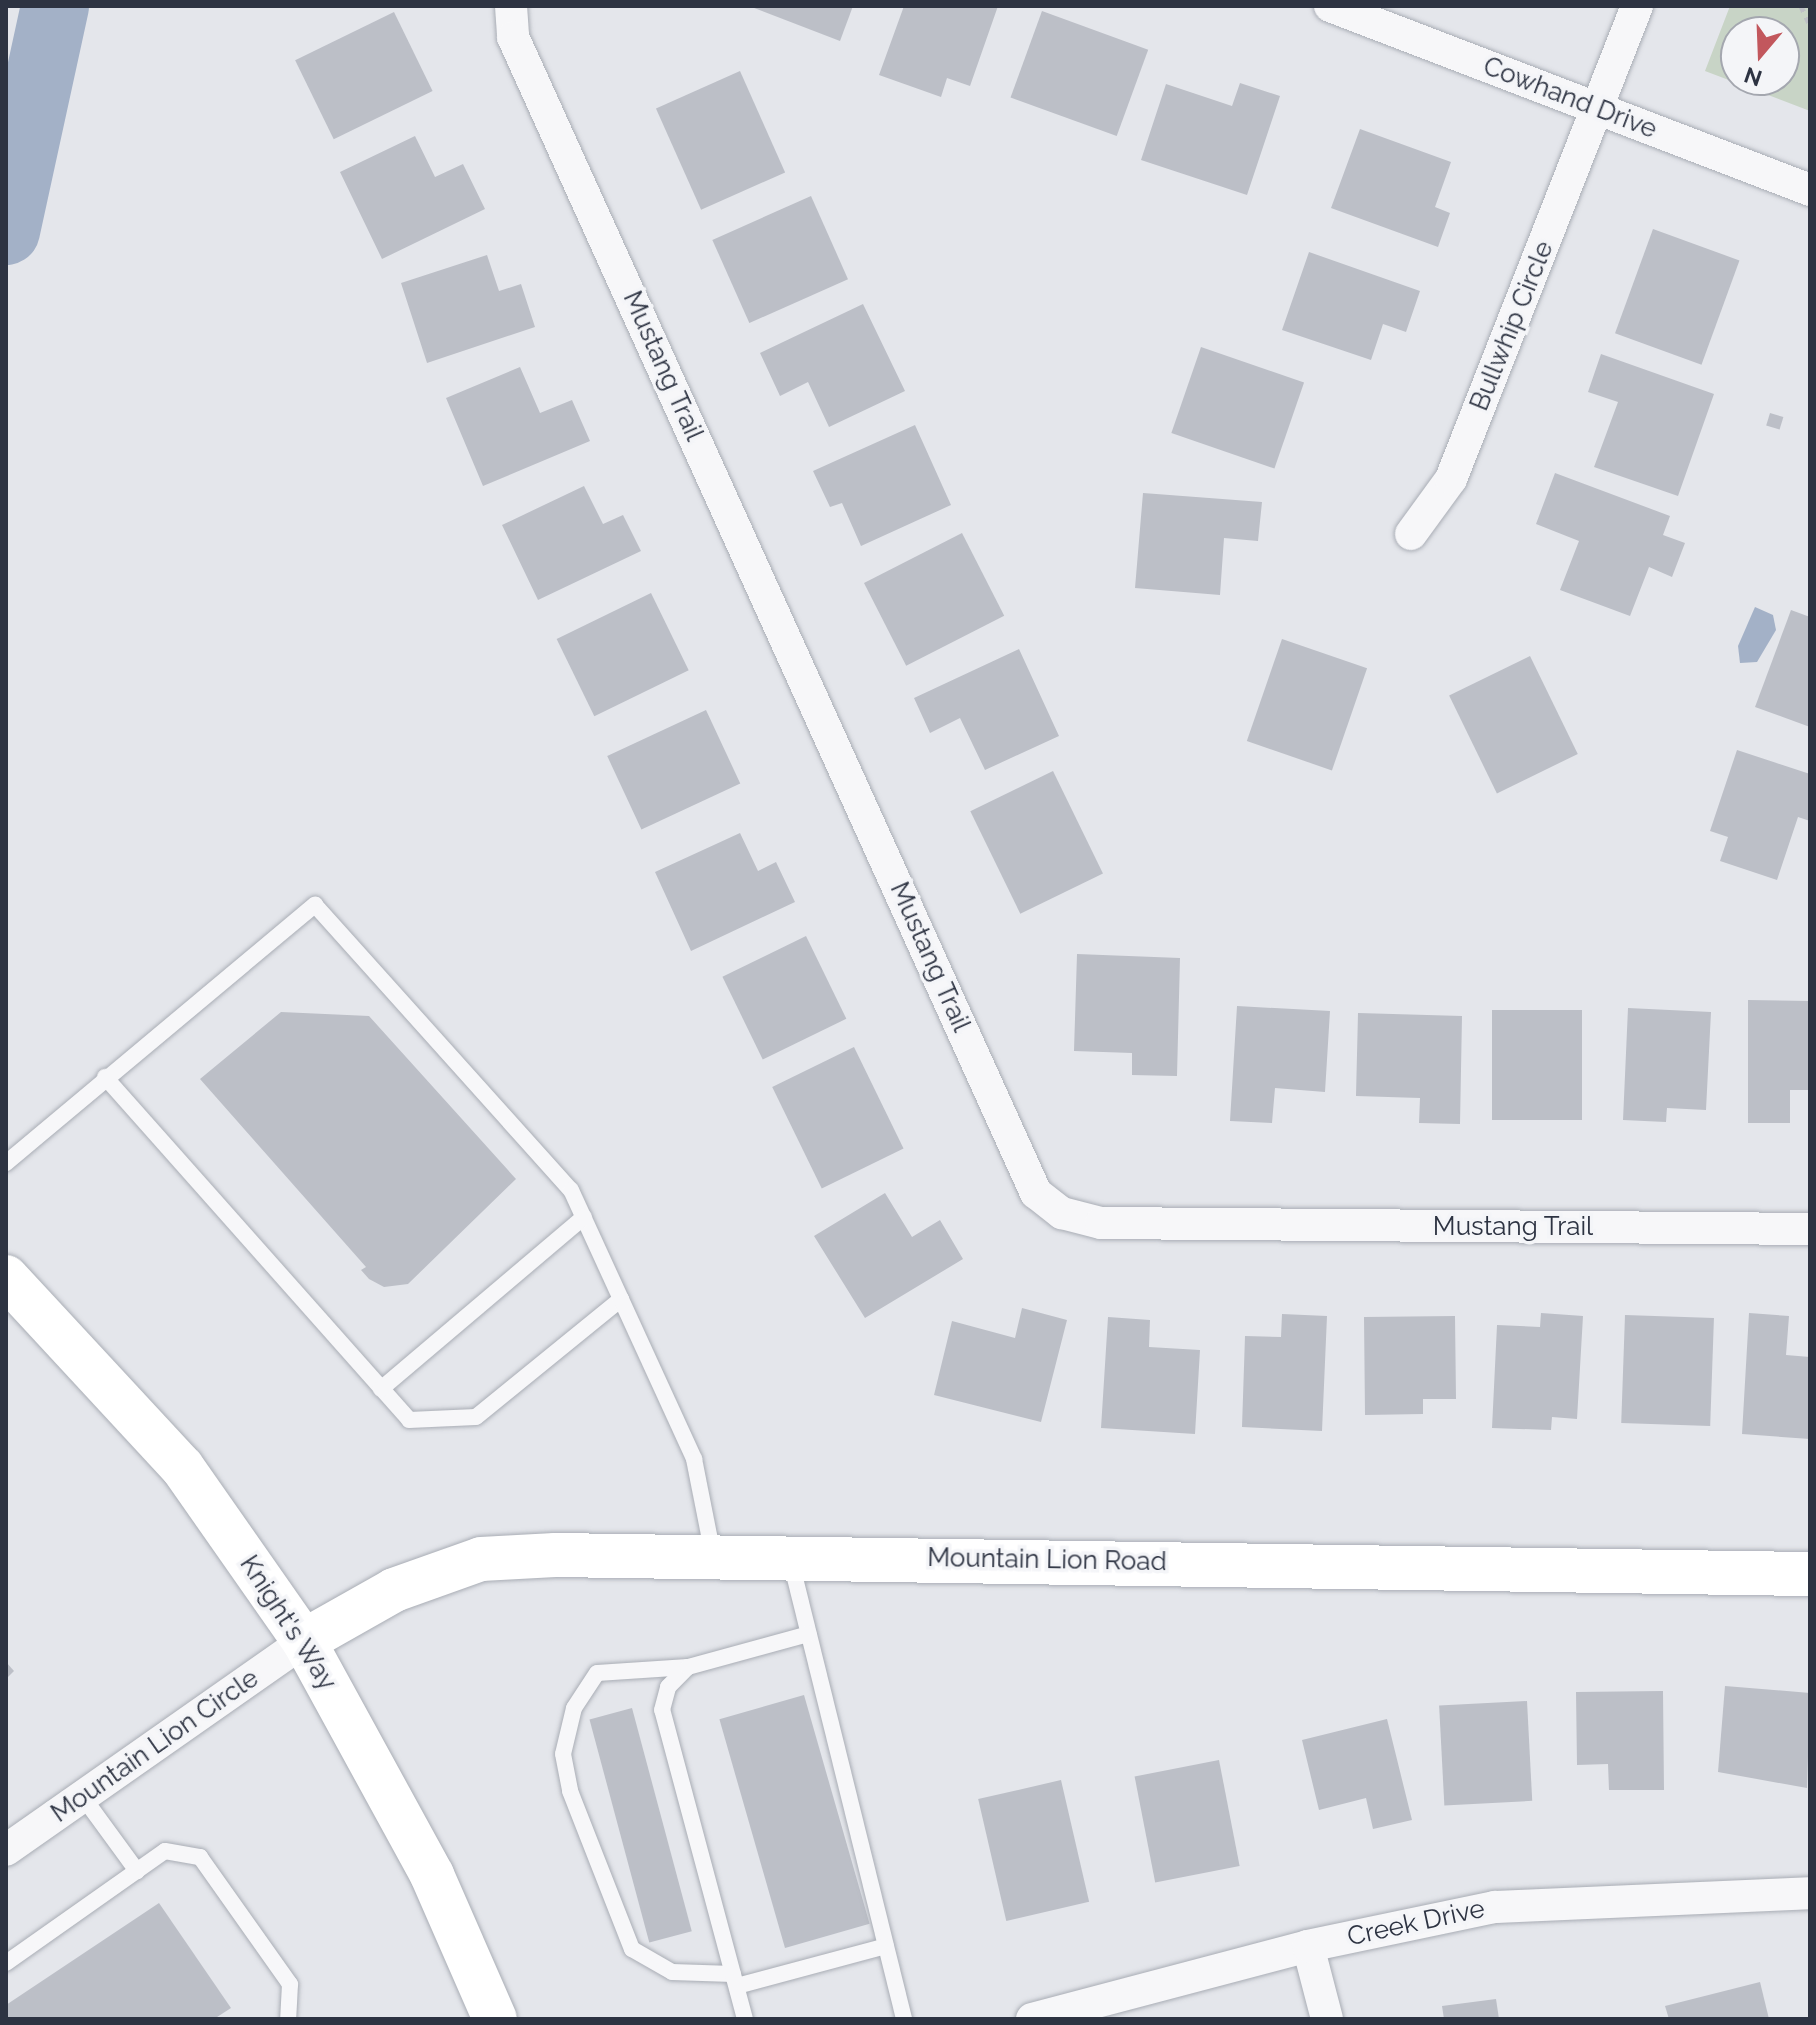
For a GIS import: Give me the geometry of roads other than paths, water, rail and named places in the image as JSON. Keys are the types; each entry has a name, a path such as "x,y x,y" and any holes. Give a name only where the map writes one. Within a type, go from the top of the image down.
{"street":[{"name":"Mustang Trail","path":"511,6 513,37 1036,1193 1062,1213 1101,1223 1810,1229"},
{"name":"Cowhand Drive","path":"1330,6 1810,190"},
{"name":"Bullwhip Circle","path":"1411,534 1451,479 1637,6"},
{"name":"Knight's Way","path":"6,1277 182,1467 304,1641 432,1875 495,2019"},
{"name":"Mountain Lion Road","path":"304,1641 394,1590 481,1559 713,1555 1810,1574"},
{"name":"Mountain Lion Circle","path":"6,1850 304,1641"},
{"name":"Creek Drive","path":"1032,2019 1308,1946 1495,1907 1810,1893"},
{"path":"1308,1946 1327,2019"}],"lane":[{"path":"6,1163 105,1077 315,905 571,1190 694,1459 713,1555"},
{"path":"105,1077 409,1420 476,1417 621,1299"},
{"path":"381,1389 584,1217"},
{"path":"790,1556 904,2019"},
{"path":"809,1634 688,1667 597,1673 574,1708 563,1754 570,1791 632,1949 672,1972 735,1980 886,1946"},
{"path":"688,1667 668,1687 662,1710 745,2019"},
{"path":"83,1797 137,1871"},
{"path":"6,1963 165,1851 200,1857 290,1984 288,2019"}],"water":[{"path":"1755,607 1773,615 1776,630 1757,662 1740,663 1738,646"}],"waterway":[{"path":"6,231 55,6"}]}
